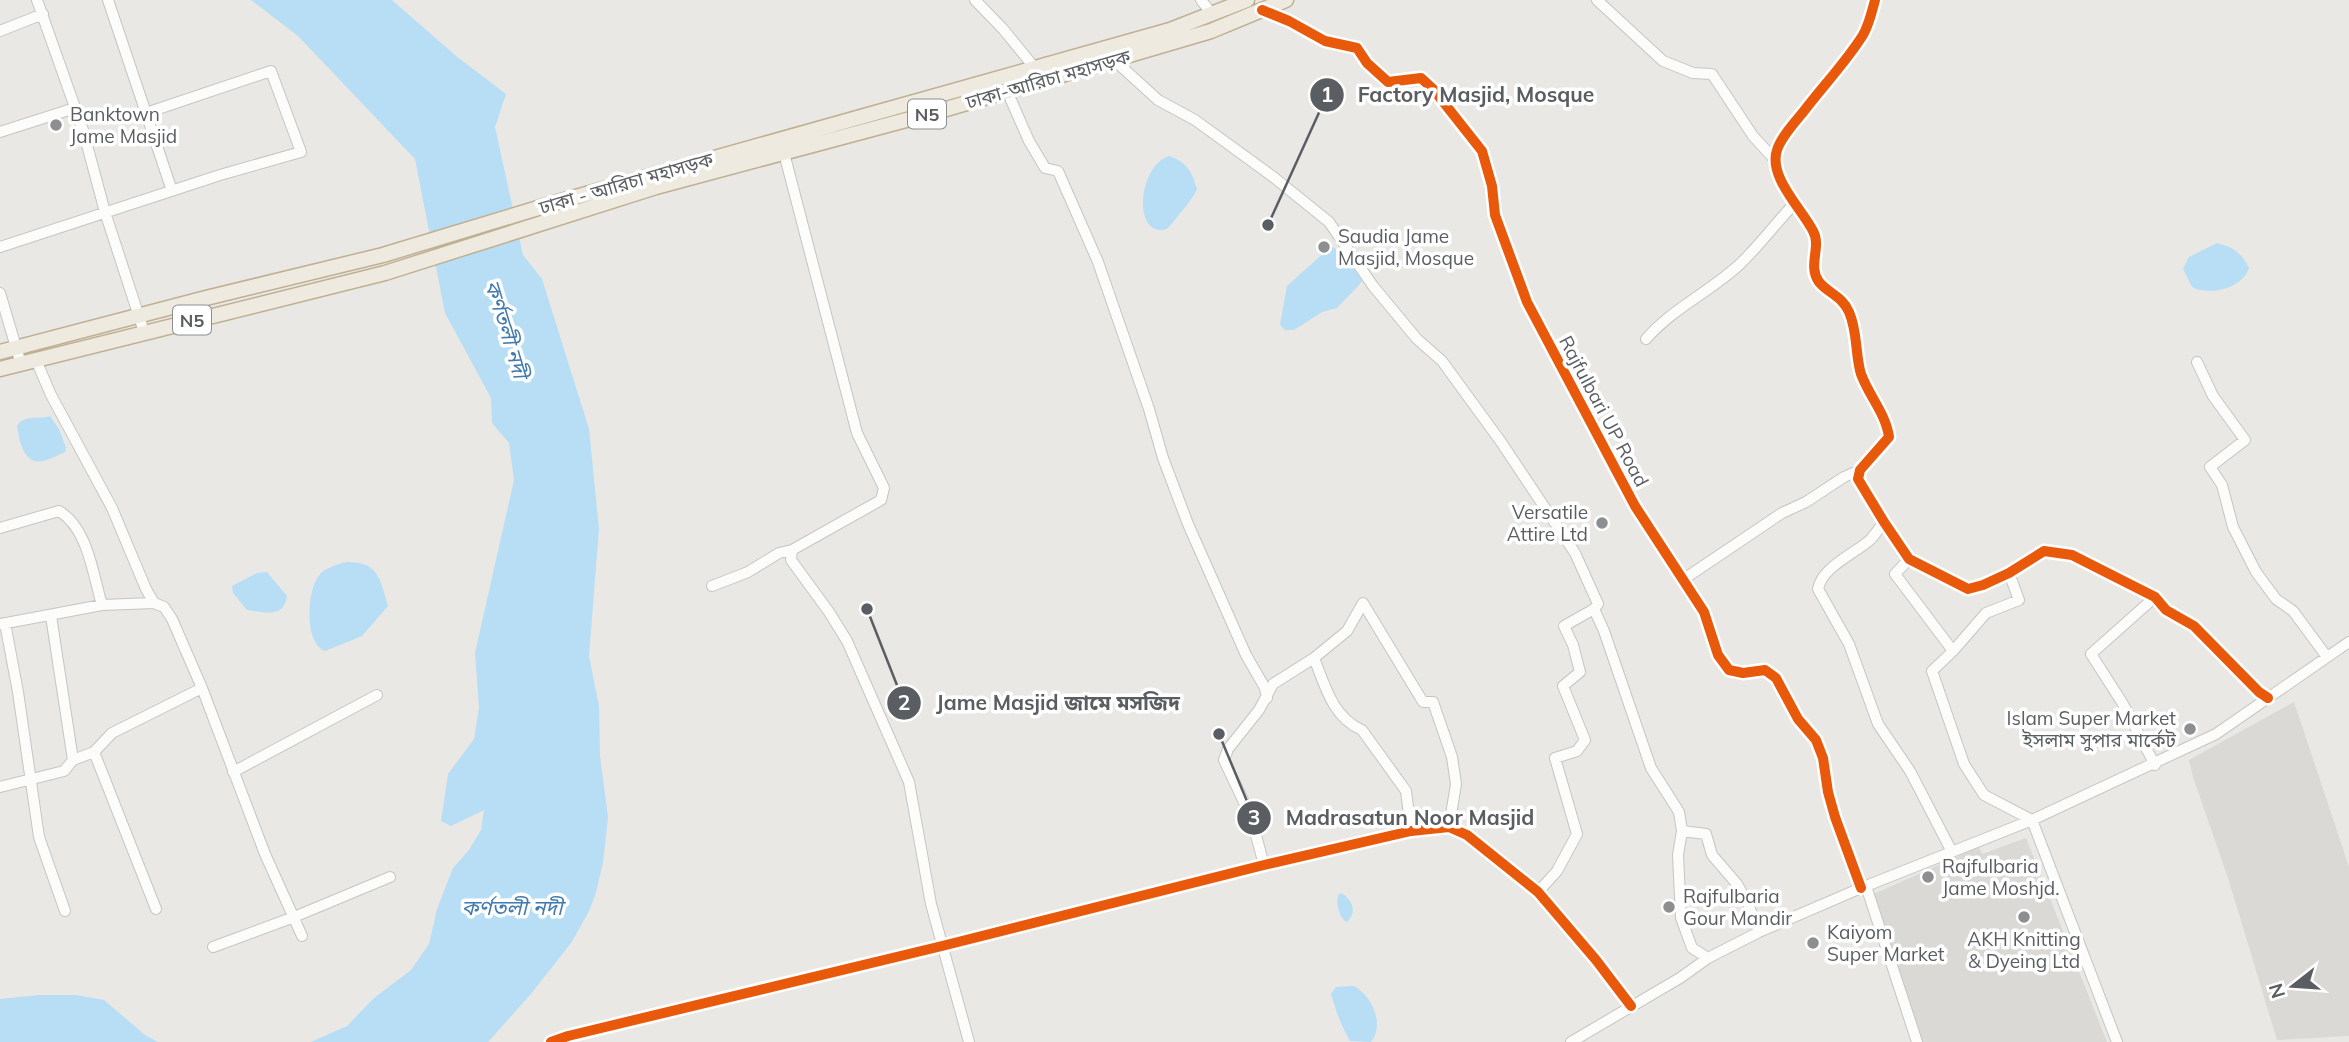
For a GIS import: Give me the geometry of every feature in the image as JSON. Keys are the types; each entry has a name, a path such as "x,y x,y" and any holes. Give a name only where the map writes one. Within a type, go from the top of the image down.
{"highway":[{"name":"ঢাকা - আরিচা মহাসড়ক","path":"0,352 206,298 383,256 558,202 1170,30 1247,0"},
{"name":"ঢাকা-আরিচা মহাসড়ক","path":"144,332 385,273 656,187 1211,31 1286,0"},
{"name":"N5","path":"0,369 144,332"}],"street":[{"path":"37,0 75,108 144,332"},
{"path":"108,0 172,191"},
{"path":"975,0 1034,67"},
{"path":"1200,0 1212,14"},
{"path":"1597,0 1664,61 1693,73 1712,74 1753,136 1775,160"},
{"path":"1684,579 1782,513 1860,470 1889,437 1887,421 1874,402 1860,371 1853,323 1848,308 1819,282 1812,265 1815,233 1779,175 1775,160 1777,149 1797,120 1864,33 1875,0"},
{"name":"Rajfulbari UP Road","path":"1262,10 1325,41 1357,48 1367,63 1388,82 1421,78 1433,89 1482,151 1493,186 1495,215 1527,302 1635,506 1704,612 1718,655 1729,670 1743,673 1765,670 1776,678 1798,719 1816,740 1823,758 1835,817 1863,887"},
{"path":"0,31 43,14"},
{"path":"1114,59 1158,100 1195,120 1329,222 1373,286 1417,339 1442,361 1501,442 1575,553 1598,600 1594,610 1564,626 1573,645 1580,672 1563,686 1585,740 1577,751 1555,758 1577,834 1557,871 1538,892"},
{"path":"0,247 301,152 271,71 146,113"},
{"path":"1007,90 1029,141 1045,168 1058,171 1098,262 1149,409 1163,458 1188,524 1246,655 1265,688 1267,698"},
{"path":"0,132 75,108"},
{"path":"712,586 748,572 779,553 792,550 881,500 884,488 857,433 783,153"},
{"path":"1646,340 1661,321 1706,292 1741,264 1795,203"},
{"path":"0,293 17,348 51,395 112,508 154,603"},
{"path":"2197,362 2213,396 2245,440 2210,467 2222,485 2233,527 2256,572 2276,598 2292,611 2327,657"},
{"path":"1860,470 1858,479 1909,559 1968,589 2009,573 2044,551 2072,555 2155,597 2166,610 2194,626 2268,698"},
{"path":"0,528 59,511 68,516 76,526 86,550 102,605"},
{"path":"1884,522 1872,538 1832,569 1819,583 1818,589 1849,644 1878,724 1910,771 1952,852"},
{"path":"792,550 791,560 829,612 846,641 909,782 931,904 970,1042"},
{"path":"1909,559 1895,575 1953,651"},
{"path":"2009,573 2019,600 1986,613 1932,671 1964,764 1984,795 2032,820 2117,1042"},
{"path":"2155,597 2091,654 2123,704 2155,765"},
{"path":"65,911 39,837 12,651 2,624 102,605 154,603 164,607 172,619 202,688 265,854 302,936"},
{"path":"1264,865 1251,817 1224,760 1228,749 1267,698 1273,684 1314,659 1347,631 1363,603 1423,702 1433,702 1452,757 1456,784 1449,827"},
{"path":"1594,610 1604,631 1651,768 1679,812 1682,831 1678,855 1681,918 1692,948 1708,958"},
{"path":"51,616 73,760"},
{"path":"1571,1042 1680,978 1708,958 1759,932 1863,887 2032,820 2155,765 2216,734 2349,642"},
{"path":"0,656 12,651"},
{"path":"1314,659 1339,714 1351,725 1362,730 1406,791 1411,831"},
{"path":"0,788 64,771 73,760 94,752 112,733 202,688"},
{"path":"233,772 377,695"},
{"path":"94,752 156,909"},
{"path":"551,1042 1264,865 1411,831 1449,827 1467,835 1538,892 1631,1006"},
{"path":"1682,831 1706,834 1712,855 1737,884 1759,932"},
{"path":"213,947 390,877"},
{"path":"1863,887 1917,1042"}],"shaded area":[{"path":"2294,702 2349,867 2349,1036 2277,1040 2189,760"},
{"path":"2026,838 2107,1042 1917,1042 1867,897 1979,847 1982,854"}],"water":[{"name":"কর্ণতলী নদী","path":"251,0 392,0 456,56 506,94 495,127 523,255 542,279 589,429 599,529 589,656 599,706 600,756 608,817 603,863 595,896 571,943 488,1042 311,1042 347,1026 374,998 411,970 429,944 437,909 453,868 469,850 481,830 484,810 451,826 441,821 448,774 474,739 479,708 475,653 514,480 509,443 492,423 491,398 445,313 415,159 298,36"},
{"path":"1169,156 1188,168 1197,189 1171,224 1162,230 1152,227 1146,220 1143,197 1151,172 1159,162"},
{"path":"2217,243 2240,254 2249,268 2240,281 2224,289 2207,291 2192,287 2183,269 2189,257"},
{"path":"1333,247 1362,281 1337,308 1322,312 1294,330 1285,330 1280,325 1287,286"},
{"path":"50,416 59,429 65,452 48,460 36,461 23,450 17,426 23,420"},
{"path":"347,562 366,565 377,574 388,606 362,636 325,651 318,646 311,628 310,605 314,584 324,571"},
{"path":"267,572 287,596 285,603 278,611 266,613 247,610 233,593 232,586 257,573"},
{"path":"1341,893 1348,899 1353,910 1347,922 1340,914 1338,906 1338,895"},
{"path":"1354,986 1371,1003 1377,1019 1375,1035 1371,1042 1350,1041 1331,994 1336,987"},
{"path":"76,995 104,1000 145,1035 158,1042 0,1042 0,999"}],"cycle path":[{"path":"1875,0 1863,35 1785,135 1777,150 1776,160 1782,182 1813,231 1816,243 1816,276 1849,312 1861,374 1887,429 1889,437 1860,470 1858,479 1909,559 1968,589 2009,573 2044,551 2072,555 2155,597 2166,610 2194,626 2268,698"},
{"path":"1262,10 1325,41 1357,48 1367,63 1388,82 1421,78 1433,89 1482,151 1492,186 1495,215 1527,302 1635,506 1704,612 1718,655 1729,670 1743,673 1765,670 1776,678 1798,719 1816,740 1823,758 1835,817 1861,888"},
{"path":"551,1042 1264,865 1411,831 1449,827 1467,835 1538,892 1631,1006"}],"place":[{"name":"Banktown Jame Masjid","path":"56,125"},
{"name":"Factory Masjid, Mosque","path":"1268,225"},
{"name":"Saudia Jame Masjid, Mosque","path":"1324,247"},
{"name":"Versatile Attire Ltd","path":"1602,523"},
{"name":"Jame Masjid জামে মসজিদ","path":"867,609"},
{"name":"Islam Super Market ইসলাম সুপার মার্কেট","path":"2190,729"},
{"name":"Madrasatun Noor Masjid","path":"1219,734"},
{"name":"Rajfulbaria Jame Moshjd.","path":"1928,877"},
{"name":"Rajfulbaria Gour Mandir","path":"1669,907"},
{"name":"AKH Knitting & Dyeing Ltd","path":"2024,917"},
{"name":"Kaiyom Super Market","path":"1813,943"}]}
